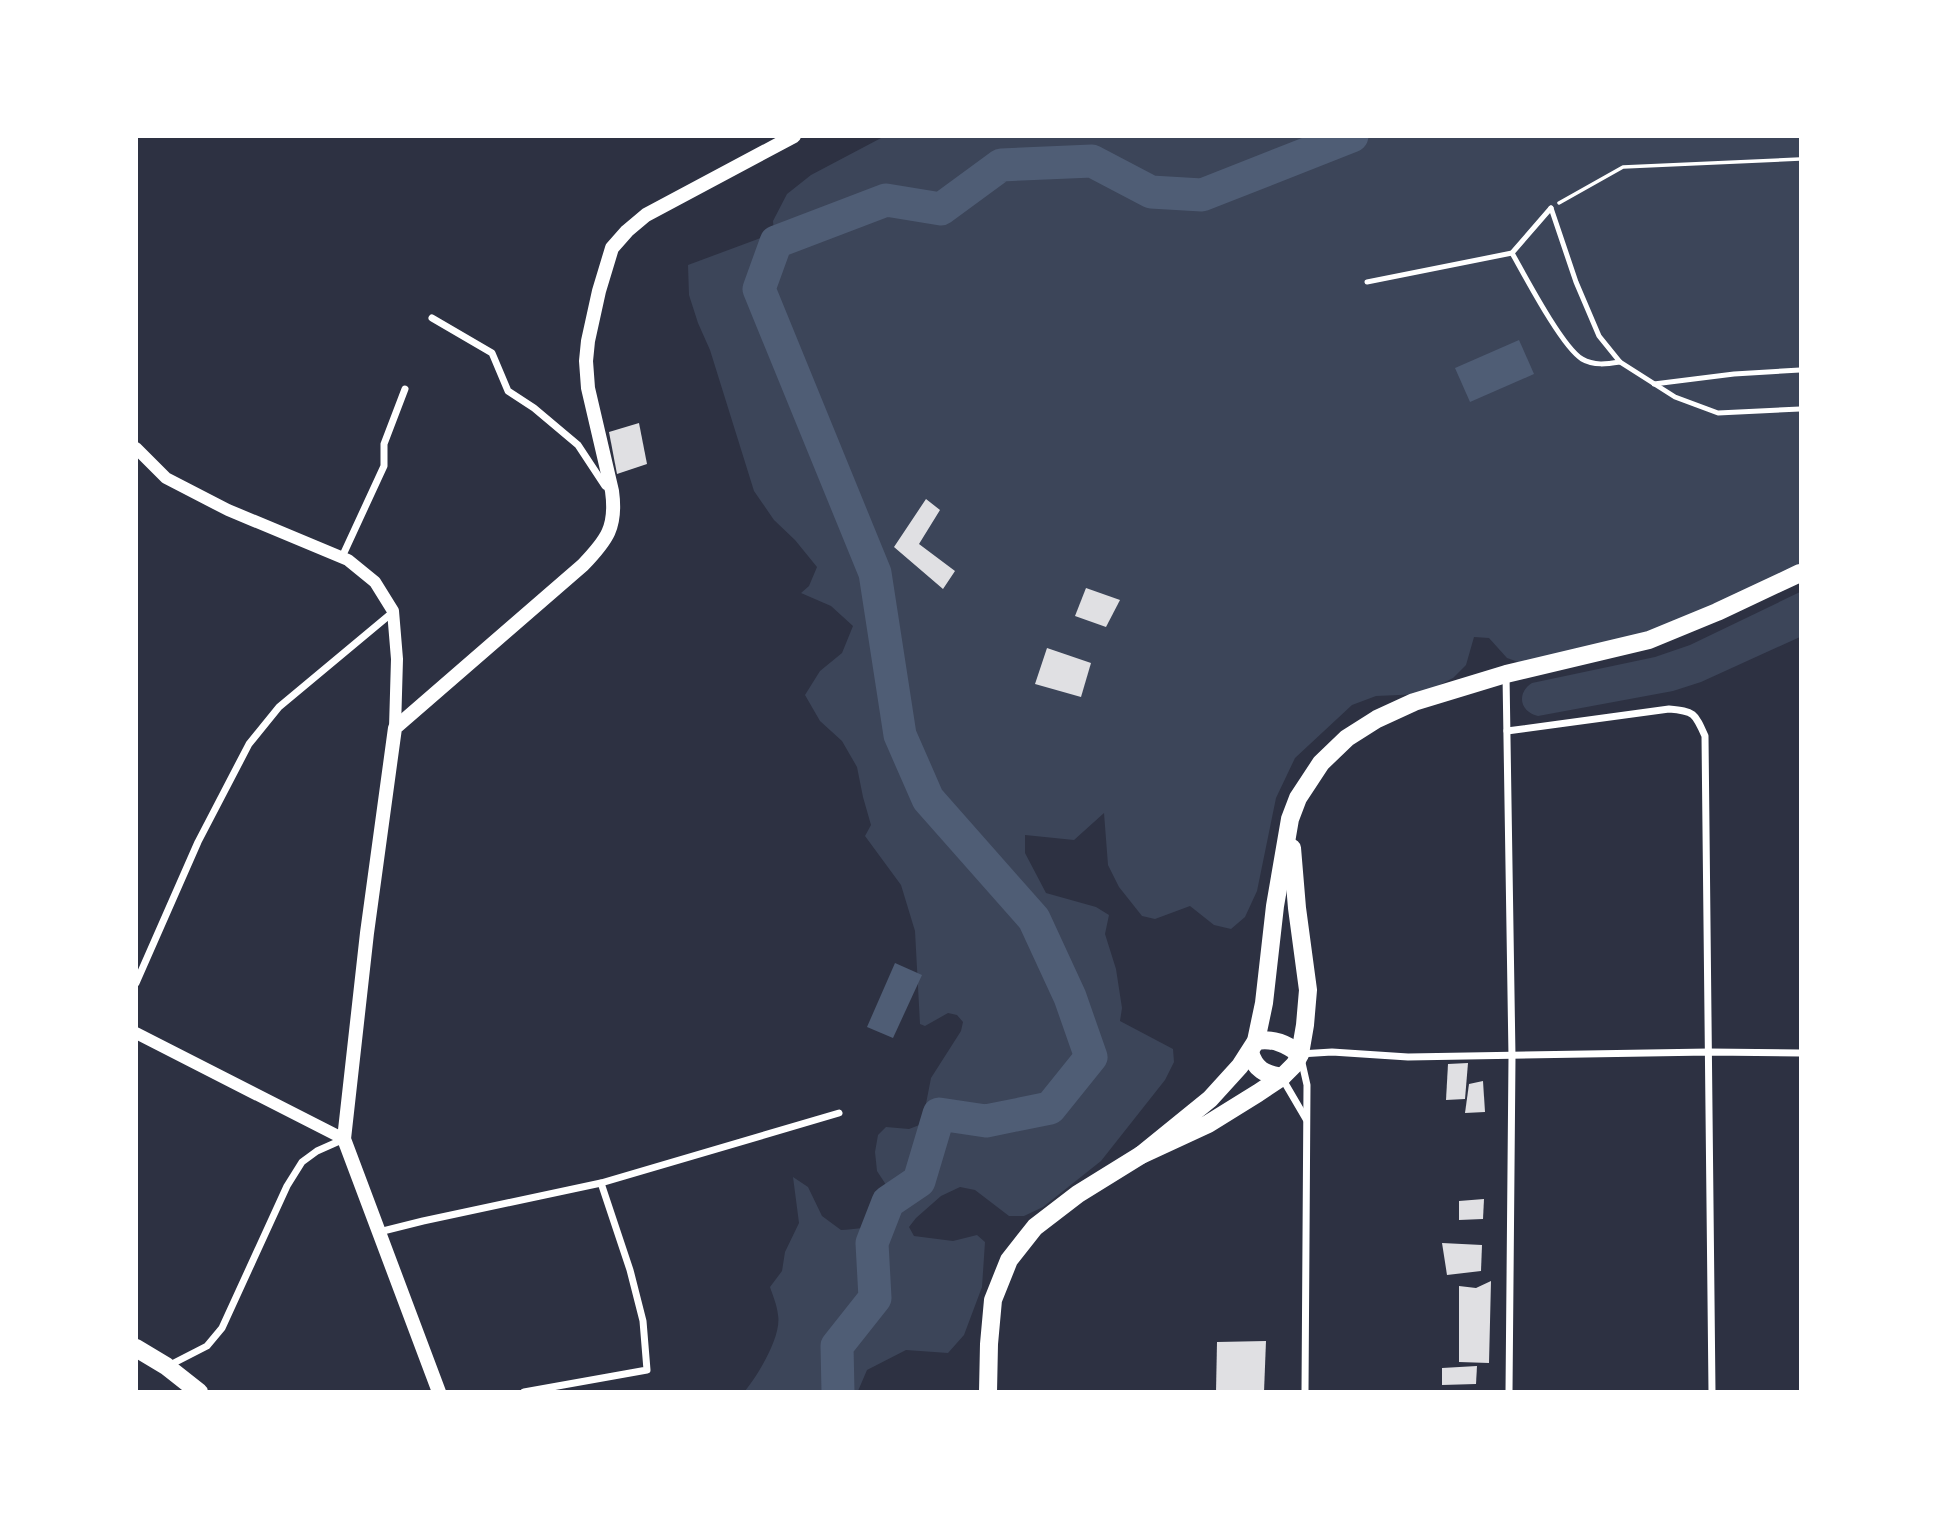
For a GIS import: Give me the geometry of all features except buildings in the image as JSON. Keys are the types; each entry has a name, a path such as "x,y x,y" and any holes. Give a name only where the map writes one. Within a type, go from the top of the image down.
{"main road":[{"path":"439,1391 344,1139 367,933 395,728 583,565 606,539 612,526 612,491 588,388 586,361 599,291 612,248 646,215 794,136"},
{"path":"1282,1077 1261,1071 1254,1063 1253,1047 1264,1003 1275,906 1290,819 1298,798 1321,764 1347,738 1377,719 1414,702 1506,674 1649,640 1801,573"},
{"path":"988,1391 993,1300 1009,1260 1035,1227 1078,1194 1141,1155 1208,1124 1282,1077 1295,1064 1306,1025 1308,990 1297,908 1290,819"},
{"path":"1141,1155 1210,1099 1253,1047 1263,1040 1286,1044 1300,1054"},
{"path":"136,1348 199,1391"}],"street":[{"path":"432,318 492,353 508,391 534,408 578,445 602,479 614,506"},
{"path":"342,557 384,466 384,444 405,388"},
{"path":"136,448 166,478 228,510 348,559 375,582 393,611 397,659 395,728"},
{"path":"136,983 198,842 249,744 279,707 393,611"},
{"path":"1506,674 1512,1057 1509,1391"},
{"path":"1507,730 1669,709 1688,711 1698,721 1705,736 1712,1391"},
{"path":"136,1033 344,1139"},
{"path":"1305,1391 1307,1085 1300,1054 1332,1052 1408,1057 1512,1057 1801,1052"},
{"path":"1282,1077 1306,1120"},
{"path":"379,1233 601,1183 839,1113"},
{"path":"166,1366 207,1346 222,1328 287,1186 302,1162 317,1151 344,1139"},
{"path":"524,1391 647,1370 643,1321 630,1270 601,1183"}],"lane":[{"path":"1367,282 1512,253 1551,208"},
{"path":"1551,208 1576,282 1599,336 1620,362 1675,397 1718,413 1801,409"},
{"path":"1512,253 1568,346 1583,359 1601,365 1620,362"},
{"path":"1654,384 1734,374 1801,370"}],"path":[{"path":"1551,208 1623,167 1801,159"}],"shaded area":[{"path":"883,137 1800,137 1800,568 1761,598 1532,667 1507,658 1489,638 1474,637 1466,665 1453,678 1422,694 1376,696 1352,705 1295,758 1276,798 1257,891 1245,917 1231,929 1214,925 1190,906 1155,919 1142,916 1119,887 1108,865 1104,813 1074,840 1025,835 1025,853 1046,893 1096,907 1109,915 1105,934 1116,969 1122,1008 1120,1021 1173,1049 1174,1062 1165,1080 1101,1161 1043,1207 1024,1216 1009,1216 975,1190 960,1187 941,1196 916,1218 909,1227 914,1236 953,1241 977,1235 985,1242 982,1287 964,1335 948,1353 906,1350 867,1370 858,1391 745,1391 762,1365 776,1333 778,1315 770,1287 782,1271 785,1252 799,1223 793,1177 808,1187 822,1216 841,1230 868,1227 880,1220 894,1197 877,1171 875,1152 878,1135 886,1127 909,1129 922,1124 931,1078 961,1031 963,1022 957,1015 948,1013 925,1026 920,1024 915,931 901,885 865,836 871,825 857,767 842,741 820,721 805,695 820,671 842,653 853,626 831,606 801,593 809,586 817,567 774,520 754,491 710,350 689,295 688,265 774,233 773,221 787,194 811,175"},
{"path":"1519,340 1534,374 1470,402 1455,368"},
{"path":"1800,592 1800,637 1701,682 1673,691 1538,716 1527,711 1522,702 1524,692 1532,683 1655,657 1690,645"},
{"path":"895,963 922,975 893,1038 867,1027"}],"waterway":[{"path":"838,1392 837,1346 875,1298 872,1243 888,1202 919,1181 939,1114 986,1121 1050,1108 1091,1057 1070,997 1034,919 928,799 900,735 875,573 759,289 776,242 886,200 941,209 1001,165 1092,161 1151,192 1202,195 1352,136"}]}
